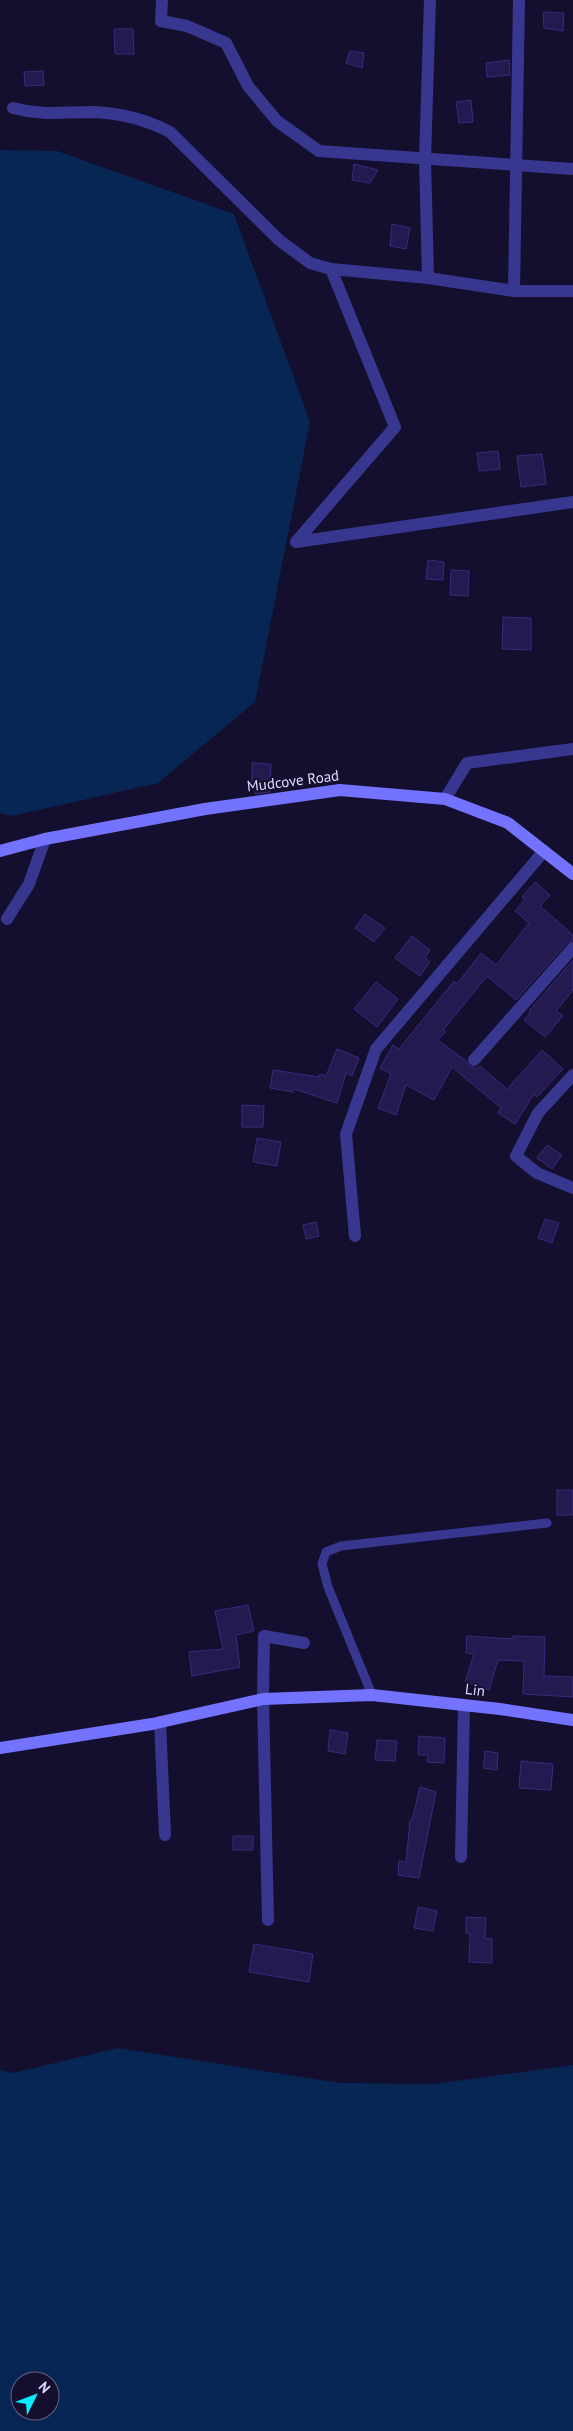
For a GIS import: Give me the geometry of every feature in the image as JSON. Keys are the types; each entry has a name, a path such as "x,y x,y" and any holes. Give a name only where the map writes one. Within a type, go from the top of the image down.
{"street":[{"path":"162,0 161,21 187,26 226,43 248,86 277,121 319,151 573,169"},
{"path":"428,278 425,159 430,0"},
{"path":"514,291 519,0"},
{"path":"13,108 34,114 93,112 152,123 170,132 278,240 310,263 332,269 428,278 514,291 573,291"},
{"path":"332,269 395,427 296,542 573,502"},
{"path":"445,799 467,763 573,749"},
{"name":"Mudcove Road","path":"0,851 45,839 204,809 340,790 445,799 508,823 573,874"},
{"path":"8,919 29,884 45,839"},
{"path":"355,1236 346,1134 376,1050 544,851"},
{"path":"474,1060 573,948"},
{"path":"573,1075 538,1113 516,1156 537,1173 573,1188"},
{"path":"268,1920 263,1699 264,1636 304,1643"},
{"name":"Lin","path":"0,1748 160,1722 263,1699 372,1695 573,1720"},
{"path":"461,1857 464,1705"},
{"path":"160,1722 165,1834"}],"lane":[{"path":"372,1695 328,1587 322,1564 326,1552 341,1546 547,1522"}],"water":[{"path":"0,150 57,151 234,214 310,422 255,702 158,783 12,816 0,813"},
{"path":"118,2048 340,2083 434,2084 573,2065 573,2431 0,2431 0,2070 13,2073"}],"building":[{"path":"543,12 564,13 563,31 544,28"},
{"path":"114,29 133,29 134,54 115,54"},
{"path":"350,51 364,53 362,68 346,63"},
{"path":"509,60 510,75 487,77 486,63"},
{"path":"43,71 44,85 25,86 24,72"},
{"path":"471,100 473,122 459,123 456,102"},
{"path":"354,164 378,170 370,183 352,180"},
{"path":"392,224 410,228 406,249 390,246"},
{"path":"498,451 500,469 479,471 477,453"},
{"path":"542,454 546,484 521,487 517,456"},
{"path":"428,560 444,562 443,580 426,579"},
{"path":"451,570 469,571 468,596 450,595"},
{"path":"503,617 531,618 531,650 502,649"},
{"path":"252,763 271,764 270,792 255,794 255,781 252,781"},
{"path":"535,882 550,895 540,906 573,935 573,940 567,943 516,1000 487,976 443,1030 445,1032 438,1040 466,1061 469,1066 477,1069 480,1066 507,1089 542,1050 563,1069 537,1097 534,1094 515,1124 498,1113 501,1108 452,1067 434,1100 406,1085 396,1115 378,1108 391,1074 380,1068 393,1045 399,1049 454,981 457,984 481,953 496,965 529,923 515,911 525,899 522,897"},
{"path":"365,914 385,928 374,942 355,928"},
{"path":"412,936 430,950 425,958 430,962 420,976 395,958"},
{"path":"573,960 573,990 556,1011 563,1016 545,1037 524,1020 531,1012 529,1011"},
{"path":"376,982 398,999 377,1027 354,1009"},
{"path":"337,1049 359,1058 352,1076 346,1073 337,1103 294,1089 293,1092 270,1088 273,1070 319,1077 320,1074 326,1076"},
{"path":"242,1105 264,1106 263,1127 242,1127"},
{"path":"257,1138 281,1142 277,1166 253,1162"},
{"path":"547,1145 562,1155 552,1169 537,1158"},
{"path":"545,1219 559,1223 552,1243 538,1238"},
{"path":"316,1222 319,1236 306,1239 303,1225"},
{"path":"557,1490 573,1490 573,1515 557,1515"},
{"path":"248,1605 254,1631 236,1635 240,1667 192,1676 189,1652 223,1649 215,1611"},
{"path":"467,1636 513,1639 513,1636 545,1637 544,1676 573,1677 573,1697 523,1694 524,1661 498,1660 489,1690 465,1682 474,1654 466,1653"},
{"path":"330,1730 348,1733 345,1754 328,1751"},
{"path":"419,1736 445,1738 444,1763 427,1762 428,1755 418,1755"},
{"path":"377,1740 397,1741 395,1761 375,1760"},
{"path":"485,1751 498,1753 497,1770 483,1768"},
{"path":"521,1761 553,1764 551,1790 519,1788"},
{"path":"420,1787 436,1792 419,1878 398,1875 399,1861 406,1862 410,1820 412,1820"},
{"path":"233,1836 253,1836 253,1850 233,1850"},
{"path":"418,1907 437,1911 433,1931 414,1928"},
{"path":"466,1917 486,1918 485,1938 492,1939 492,1963 469,1962 470,1933 466,1933"},
{"path":"254,1944 313,1954 309,1982 249,1972"}]}
